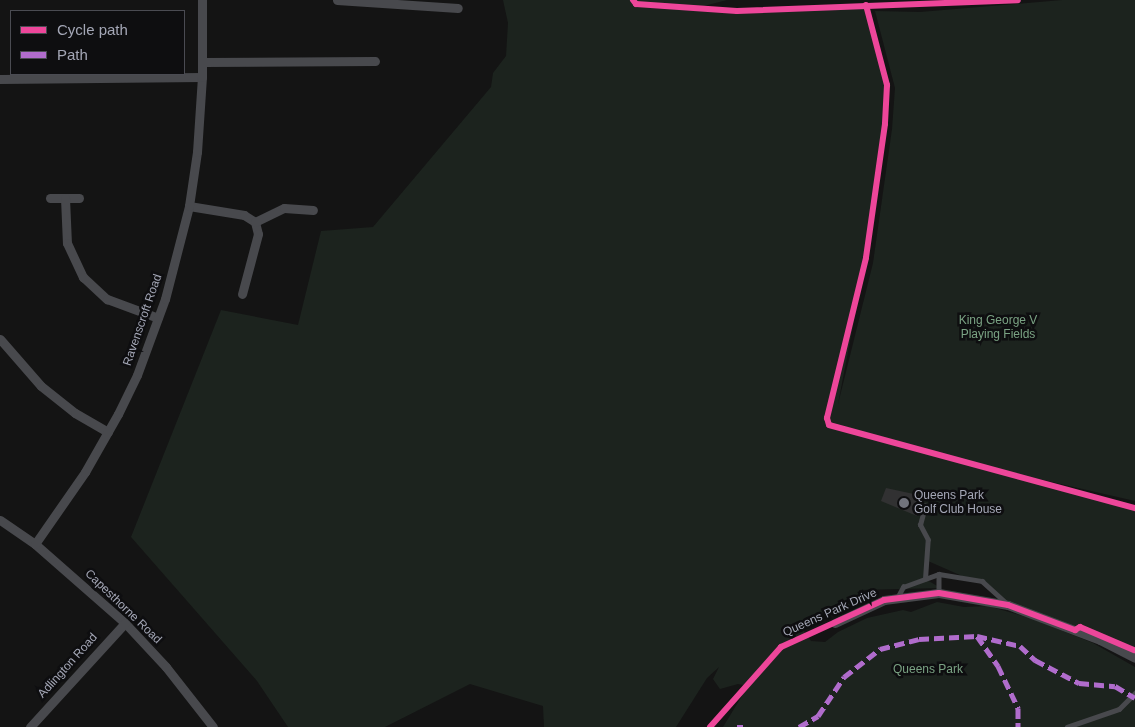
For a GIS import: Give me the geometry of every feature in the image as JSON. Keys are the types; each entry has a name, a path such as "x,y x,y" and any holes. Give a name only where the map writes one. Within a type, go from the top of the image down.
{"street":[{"name":"Ravenscroft Road","path":"34,544 74,489 108,432 137,374 158,318 188,206 202,78 202,0"},
{"path":"336,0 452,5"},
{"path":"203,62 375,61"},
{"path":"0,79 202,78"},
{"path":"50,198 79,198"},
{"path":"65,198 67,243 83,277 107,299 158,318"},
{"path":"188,206 244,216 255,222 258,234 242,294"},
{"path":"255,222 284,208 313,210"},
{"path":"0,339 41,386 75,413 108,432"},
{"name":"Capesthorne Road","path":"0,520 34,544 124,623 166,667 213,727"},
{"name":"Queens Park Drive","path":"835,623 884,600 940,593 1008,605 1100,640 1135,658"},
{"name":"Adlington Road","path":"36,725 124,623"}],"lane":[{"path":"925,579 928,540 920,525 926,506"},
{"path":"939,574 940,593"},
{"path":"897,598 903,587 939,574 982,581 1008,605"},
{"path":"1067,727 1119,709 1135,693"}],"path":[{"path":"989,2 1009,1"}],"green space":[{"path":"503,0 727,0 696,8 737,11 866,5 887,85 885,124 866,258 838,404 873,263 892,129 895,88 875,11 920,12 1062,0 1135,0 1135,501 961,461 1135,508 1135,651 1008,605 982,581 962,576 928,561 925,579 941,588 859,590 861,604 795,627 802,628 811,641 825,642 838,632 867,618 903,610 911,612 937,602 964,607 988,606 1030,618 1093,643 1135,667 1135,727 723,727 748,686 738,684 720,689 713,679 719,667 707,678 676,727 544,727 543,706 470,684 385,727 288,727 257,681 131,537 221,310 298,325 321,231 373,227 491,87 493,73 506,56 508,23"}],"building":[{"name":"Queens Park Golf Club House","path":"886,488 923,496 917,516 881,501"}],"marked path":[{"path":"977,636 998,666 1018,708 1018,727"},
{"path":"799,727 818,716 844,677 880,649 919,639 977,636 1020,646 1035,660 1079,683 1115,686 1135,698"},
{"path":"737,727 743,727"}],"cycle path":[{"path":"633,0 636,4 737,11 1018,0"},
{"path":"866,5 887,85 885,124 866,258 827,418 829,425 1135,508"},
{"path":"710,727 781,647 884,600 939,593 1008,605 1075,630 1080,627 1134,650"}],"place":[{"name":"Queens Park Golf Club House","path":"904,503"}],"park label":[{"name":"King George V Playing Fields","path":"998,328"},
{"name":"Queens Park","path":"928,670"}]}
